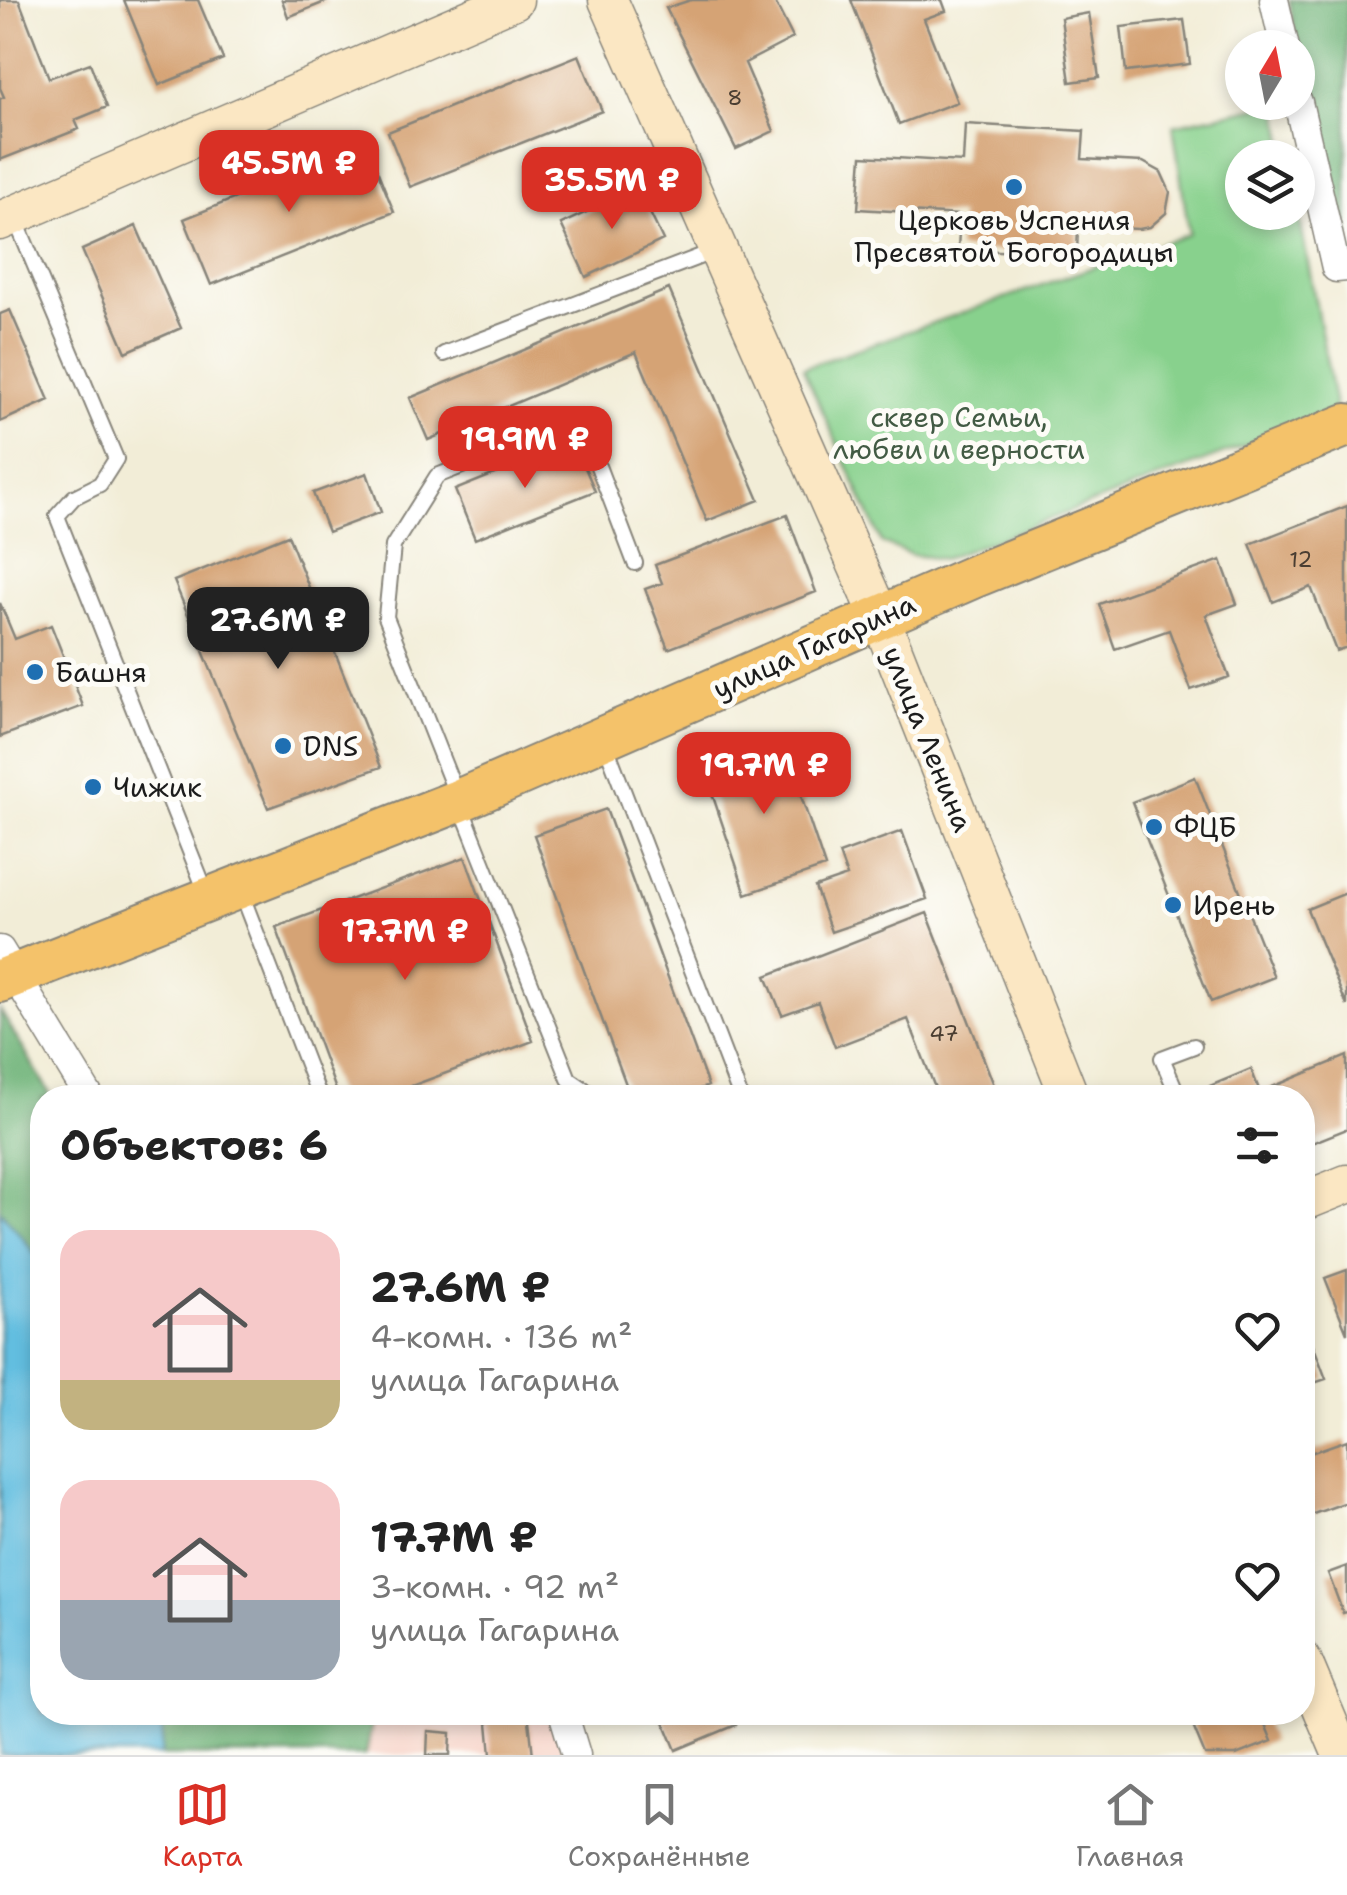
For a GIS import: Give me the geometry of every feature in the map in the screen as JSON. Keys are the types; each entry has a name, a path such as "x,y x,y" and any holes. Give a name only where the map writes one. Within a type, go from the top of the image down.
{"main road":[{"name":"улица Гагарина","path":"4,972 224,894 458,801 880,617 1347,424"}],"street":[{"path":"7,218 514,0"},
{"name":"улица Ленина","path":"608,0 880,617 1065,1085"},
{"path":"1274,0 1281,30"},
{"path":"1302,120 1336,268 1347,267"},
{"path":"4,972 81,1085"},
{"path":"1315,1197 1347,1184"},
{"path":"1315,1691 1342,1755"},
{"path":"567,1725 576,1755"}],"lane":[{"path":"7,218 116,460 100,484 74,497 57,516 224,894 314,1085"},
{"path":"444,354 718,250"},
{"path":"578,1085 569,1079 386,617 393,546 438,476 580,418 636,563"},
{"path":"603,738 736,1085"},
{"path":"1173,1085 1162,1058 1194,1046"}],"shaded area":[{"path":"372,1725 554,1725 563,1755 366,1755"}],"green space":[{"path":"1289,0 1347,0 1347,238 1315,117 1315,30 1294,30"},
{"name":"сквер Семьи, любви и верности","path":"1225,114 1225,120 1280,120 1284,140 1225,140 1225,230 1302,230 1336,411 944,559 912,555 882,543 803,368 1189,234 1173,125"},
{"path":"0,1010 45,1085 30,1085 30,1247 0,1210"},
{"path":"163,1725 372,1725 366,1755 161,1755"}],"water":[{"path":"0,1210 30,1247 30,1725 163,1725 161,1755 0,1755"}],"building":[{"path":"0,0 19,0 49,78 90,63 107,107 75,120 79,129 0,160 0,99 4,97 0,88"},
{"path":"124,0 198,0 223,59 159,85"},
{"path":"282,0 330,0 288,17"},
{"path":"691,0 774,0 793,38 745,63 774,131 736,149 666,8"},
{"path":"851,0 942,0 946,11 924,19 957,102 899,124"},
{"path":"1089,13 1099,78 1070,82 1061,18"},
{"path":"1184,20 1190,64 1126,72 1121,27"},
{"path":"579,55 602,111 410,187 388,132"},
{"name":"Церковь Успения Пресвятой Богородицы","path":"965,124 1084,131 1082,159 1143,162 1161,172 1170,192 1166,213 1150,227 1139,229 1078,226 1077,255 958,249 960,215 858,209 862,156 963,162"},
{"path":"367,145 394,212 211,285 184,219"},
{"path":"638,188 663,240 586,277 561,224"},
{"path":"136,226 181,328 126,352 82,250"},
{"path":"669,289 759,500 707,521 636,352 428,440 410,398"},
{"path":"10,310 49,400 0,422 0,314"},
{"path":"574,442 595,491 475,539 455,490"},
{"path":"367,473 381,512 328,532 313,493"},
{"path":"1347,506 1347,647 1336,651 1311,587 1273,602 1250,544"},
{"path":"787,515 816,592 668,649 645,589 662,583 655,565"},
{"name":"Башня","path":"288,535 381,767 268,808 174,581"},
{"path":"1221,560 1237,604 1206,615 1229,677 1191,690 1169,630 1115,649 1099,604"},
{"name":"Башня","path":"0,603 15,639 51,625 83,706 0,737"},
{"path":"782,740 825,867 746,894 703,767"},
{"path":"1195,777 1274,977 1211,1002 1132,802"},
{"path":"606,809 708,1085 626,1085 534,835"},
{"path":"902,831 927,899 831,932 815,887 847,876 839,854"},
{"path":"465,857 533,1041 414,1085 334,1085 276,927"},
{"path":"1347,895 1347,1006 1307,909"},
{"path":"927,913 994,1085 934,1085 908,1019 835,1047 818,1002 782,1015 766,976"},
{"path":"1347,1056 1347,1129 1315,1142 1315,1085 1277,1085"},
{"path":"1251,1069 1257,1085 1212,1085"},
{"path":"1347,1270 1347,1333 1325,1278"},
{"path":"1315,1350 1326,1379 1315,1383"},
{"path":"1347,1440 1347,1502 1315,1513 1315,1451"},
{"path":"1347,1566 1347,1612 1343,1613 1328,1573"},
{"path":"488,1725 530,1725 533,1755 491,1755"},
{"path":"665,1725 736,1725 676,1750"},
{"path":"1192,1725 1265,1725 1272,1741 1236,1755 1205,1755"},
{"path":"428,1731 451,1733 450,1755 427,1755"}],"place":[{"name":"Церковь Успения Пресвятой Богородицы","path":"1014,187"},
{"name":"Башня","path":"35,672"},
{"name":"DNS","path":"283,746"},
{"name":"Чижик","path":"93,787"},
{"name":"ФЦБ","path":"1154,827"},
{"name":"Ирень","path":"1173,905"}]}
